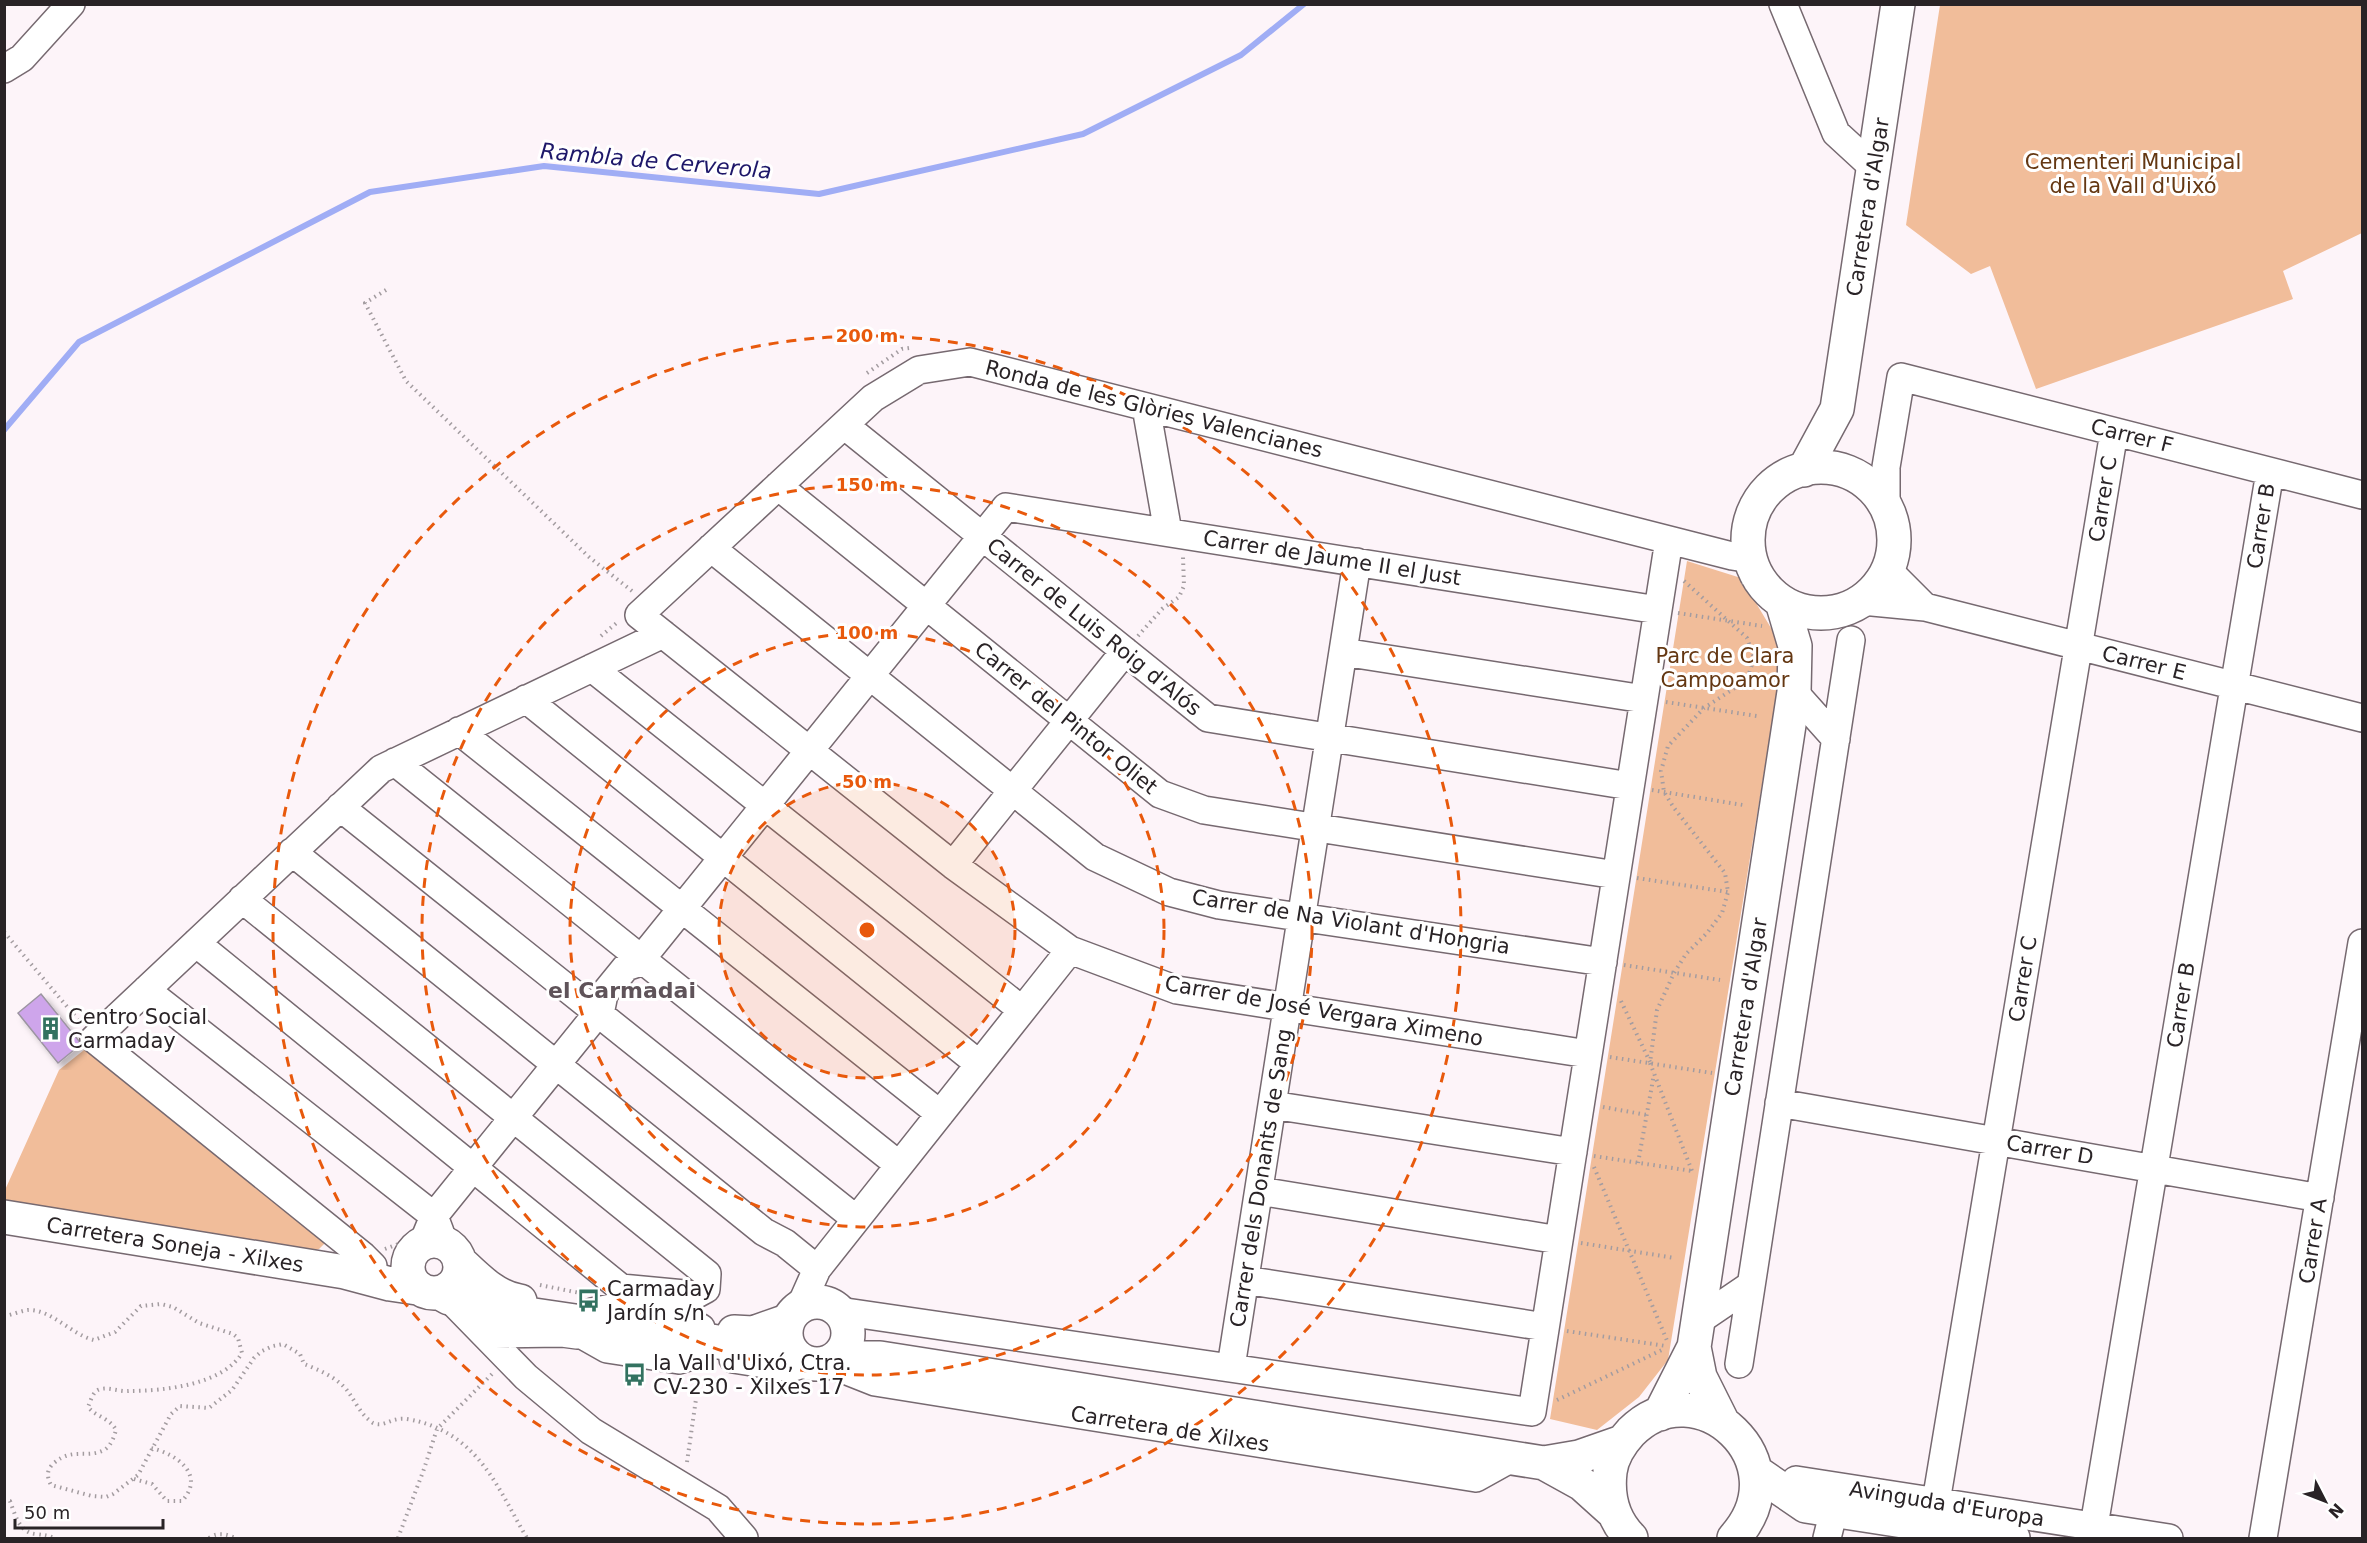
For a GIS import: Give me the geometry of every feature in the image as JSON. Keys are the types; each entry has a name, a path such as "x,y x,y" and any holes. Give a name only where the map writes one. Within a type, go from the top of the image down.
{"main road":[{"name":"Carretera d'Algar","path":"1857,476 1846,450 1837,409 1898,4"},
{"name":"Carretera d'Algar","path":"1794,466 1837,409"},
{"path":"1794,466 1822,467 1857,476 1873,489 1886,505 1893,526 1894,549 1888,570 1877,588 1849,607 1809,612 1771,611 1768,591 1741,558 1754,514 1765,494 1794,466"},
{"name":"Carretera d'Algar","path":"1795,687 1810,648 1849,607"},
{"name":"Carretera d'Algar","path":"1660,1414 1687,1338 1795,687 1795,646 1771,611"},
{"name":"Carretera Soneja - Xilxes","path":"4,1217 360,1264"},
{"name":"Carretera de Xilxes","path":"360,1264 390,1284 435,1266 479,1280 509,1300 589,1315 702,1346 753,1333 818,1334 880,1358 1544,1463 1579,1457 1622,1442"},
{"name":"Carretera de Xilxes","path":"435,1266 507,1311 759,1348 818,1334"},
{"name":"Carretera d'Algar","path":"1687,1338 1700,1377 1722,1422"},
{"path":"1631,1539 1622,1529 1612,1511 1608,1488 1611,1464 1622,1442 1639,1425 1660,1414 1681,1410 1702,1413 1722,1422 1738,1435 1750,1452 1756,1472 1757,1492 1752,1511 1739,1533"},
{"name":"Carretera de Xilxes","path":"1544,1463 1582,1484 1612,1511"},
{"name":"Avinguda d'Europa","path":"1756,1472 1816,1509"},
{"name":"Avinguda d'Europa","path":"1739,1533 1816,1509 1934,1514 2013,1539"}],"street":[{"path":"4,69 22,58 70,4"},
{"path":"1783,4 1836,133 1874,168"},
{"name":"Ronda de les Glòries Valencianes","path":"639,615 873,398 919,370 970,362 1146,407 1667,552 1741,558"},
{"name":"Carrer F","path":"1886,505 1886,467 1900,377 2362,495"},
{"path":"1146,407 1175,533"},
{"name":"Carrer de Luis Roig d'Alós","path":"844,425 1208,718 1630,786"},
{"name":"Carrer C","path":"1934,1514 2114,432"},
{"name":"Carrer B","path":"2093,1533 2270,472"},
{"name":"Carrer del Pintor Oliet","path":"778,486 1160,794 1204,810 1616,875"},
{"name":"Carrer de Jaume II el Just","path":"982,537 1006,507 1658,610"},
{"path":"435,1266 473,1167 599,1011 618,1004 639,977 639,961 982,537"},
{"name":"Carrer de Na Violant d'Hongria","path":"711,548 1095,857 1169,892 1220,905 1603,962"},
{"path":"1532,1412 1667,552"},
{"name":"Carrer dels Donants de Sang","path":"1232,1367 1357,562"},
{"path":"1888,570 1925,607"},
{"name":"Carrer E","path":"1849,607 1925,607 2362,718"},
{"name":"Carrer de José Vergara Ximeno","path":"639,615 953,864 1070,950 1177,990 1588,1054"},
{"path":"360,1264 94,1039 381,769 663,634"},
{"path":"1738,1364 1851,640"},
{"path":"1343,651 1644,699"},
{"path":"953,864 1069,721 1128,654"},
{"path":"592,668 1022,1010"},
{"path":"1795,687 1836,739"},
{"path":"526,699 979,1064"},
{"path":"459,731 940,1114"},
{"path":"395,762 639,961 899,1165"},
{"path":"340,807 599,1011 856,1219"},
{"path":"292,852 764,1232 785,1243 817,1269"},
{"path":"196,943 621,1288 695,1295 706,1289 707,1274 242,899"},
{"name":"Carrer A","path":"2263,1539 2362,943"},
{"path":"818,1334 817,1269 1070,950"},
{"path":"146,990 435,1266 518,1369 591,1431 718,1508 744,1539"},
{"name":"Carrer D","path":"1779,1103 2320,1198"},
{"path":"1272,1104 1573,1152"},
{"path":"1259,1191 1559,1240"},
{"name":"Carretera de Xilxes","path":"435,1266 495,1334 562,1333 589,1315"},
{"path":"1245,1280 1545,1328"},
{"name":"Carretera d'Algar","path":"1687,1338 1751,1285"},
{"path":"518,1369 533,1333"},
{"name":"Carretera de Xilxes","path":"702,1346 790,1368 818,1334"},
{"name":"Carretera de Xilxes","path":"818,1334 1232,1367 1532,1412"},
{"name":"Carretera de Xilxes","path":"818,1334 875,1382 1476,1478 1512,1458"},
{"name":"Avinguda d'Europa","path":"1816,1509 1934,1514 2093,1533 2169,1539"}],"path":[{"path":"386,290 365,303 406,381 589,557 637,595 639,615"},
{"path":"1658,610 1728,621 1771,611 1730,566 1741,558 1739,512 1759,480 1794,466"},
{"path":"1128,654 1136,638 1162,609 1179,597 1184,586 1175,533"},
{"path":"1650,1063 1657,1010 1674,973 1686,954 1707,933 1722,913 1728,892 1725,873 1664,792 1661,771 1668,746 1704,708 1747,680 1754,658 1747,638 1728,621 1667,552"},
{"path":"1644,699 1757,716"},
{"path":"1630,786 1743,805"},
{"path":"1616,875 1728,892"},
{"path":"4,932 94,1039"},
{"path":"1603,962 1720,980"},
{"path":"1620,1000 1650,1063 1692,1171 1589,1155 1629,1251 1687,1338"},
{"path":"1588,1054 1722,1074"},
{"path":"1638,1163 1654,1074"},
{"path":"1600,1107 1647,1116"},
{"path":"1559,1240 1675,1258"},
{"path":"360,1264 435,1266"},
{"path":"534,1283 589,1315"},
{"path":"4,1316 25,1310 38,1312 64,1324 76,1334 94,1340 114,1332 141,1306 161,1304 173,1307 198,1323 238,1338 242,1353 239,1358 211,1378 152,1390 130,1392 100,1389 94,1393 88,1407 93,1413 112,1422 116,1430 112,1441 104,1450 63,1455 50,1467 47,1476 51,1485 106,1497 134,1479 145,1464 171,1414 180,1406 209,1408 232,1390 243,1372 262,1351 283,1344 300,1354 304,1364 339,1383 373,1424 378,1425 400,1419 419,1422 455,1436 485,1467 498,1485 527,1539"},
{"path":"1545,1328 1687,1338"},
{"path":"1532,1412 1687,1338"},
{"path":"682,1486 702,1346"},
{"path":"398,1539 437,1429 484,1380 518,1369"},
{"path":"134,1479 152,1484 167,1501 182,1501 190,1492 192,1480 183,1464 164,1451 152,1448"},
{"path":"4,1500 10,1501 20,1526 34,1534 44,1533 54,1539"},
{"path":"209,1539 212,1536 226,1534 235,1539"}],"green space":[{"name":"Cementeri Municipal de la Vall d'Uixó","path":"1940,5 2362,5 2362,233 2283,271 2293,299 2036,389 1990,266 1971,274 1906,225"},
{"name":"Parc de Clara Campoamor","path":"1687,561 1741,578 1780,643 1782,662 1668,1360 1639,1397 1597,1430 1550,1419"},
{"path":"89,1046 326,1242 319,1249 310,1252 5,1202 5,1190 59,1070"}],"building":[{"name":"Centro Social Carmaday","path":"41,994 80,1045 58,1063 18,1013"}],"waterway":[{"name":"Rambla de Cerverola","path":"4,430 79,342 370,192 544,166 819,194 1083,134 1241,55 1304,4"}],"place":[{"name":"Centro Social Carmaday","path":"50,1029"},
{"name":"Carmaday Jardín s/n","path":"589,1301"},
{"name":"la Vall d'Uixó, Ctra. CV-230 - Xilxes 17","path":"635,1375"}],"district":[{"name":"el Carmadai","path":"622,990"}]}
